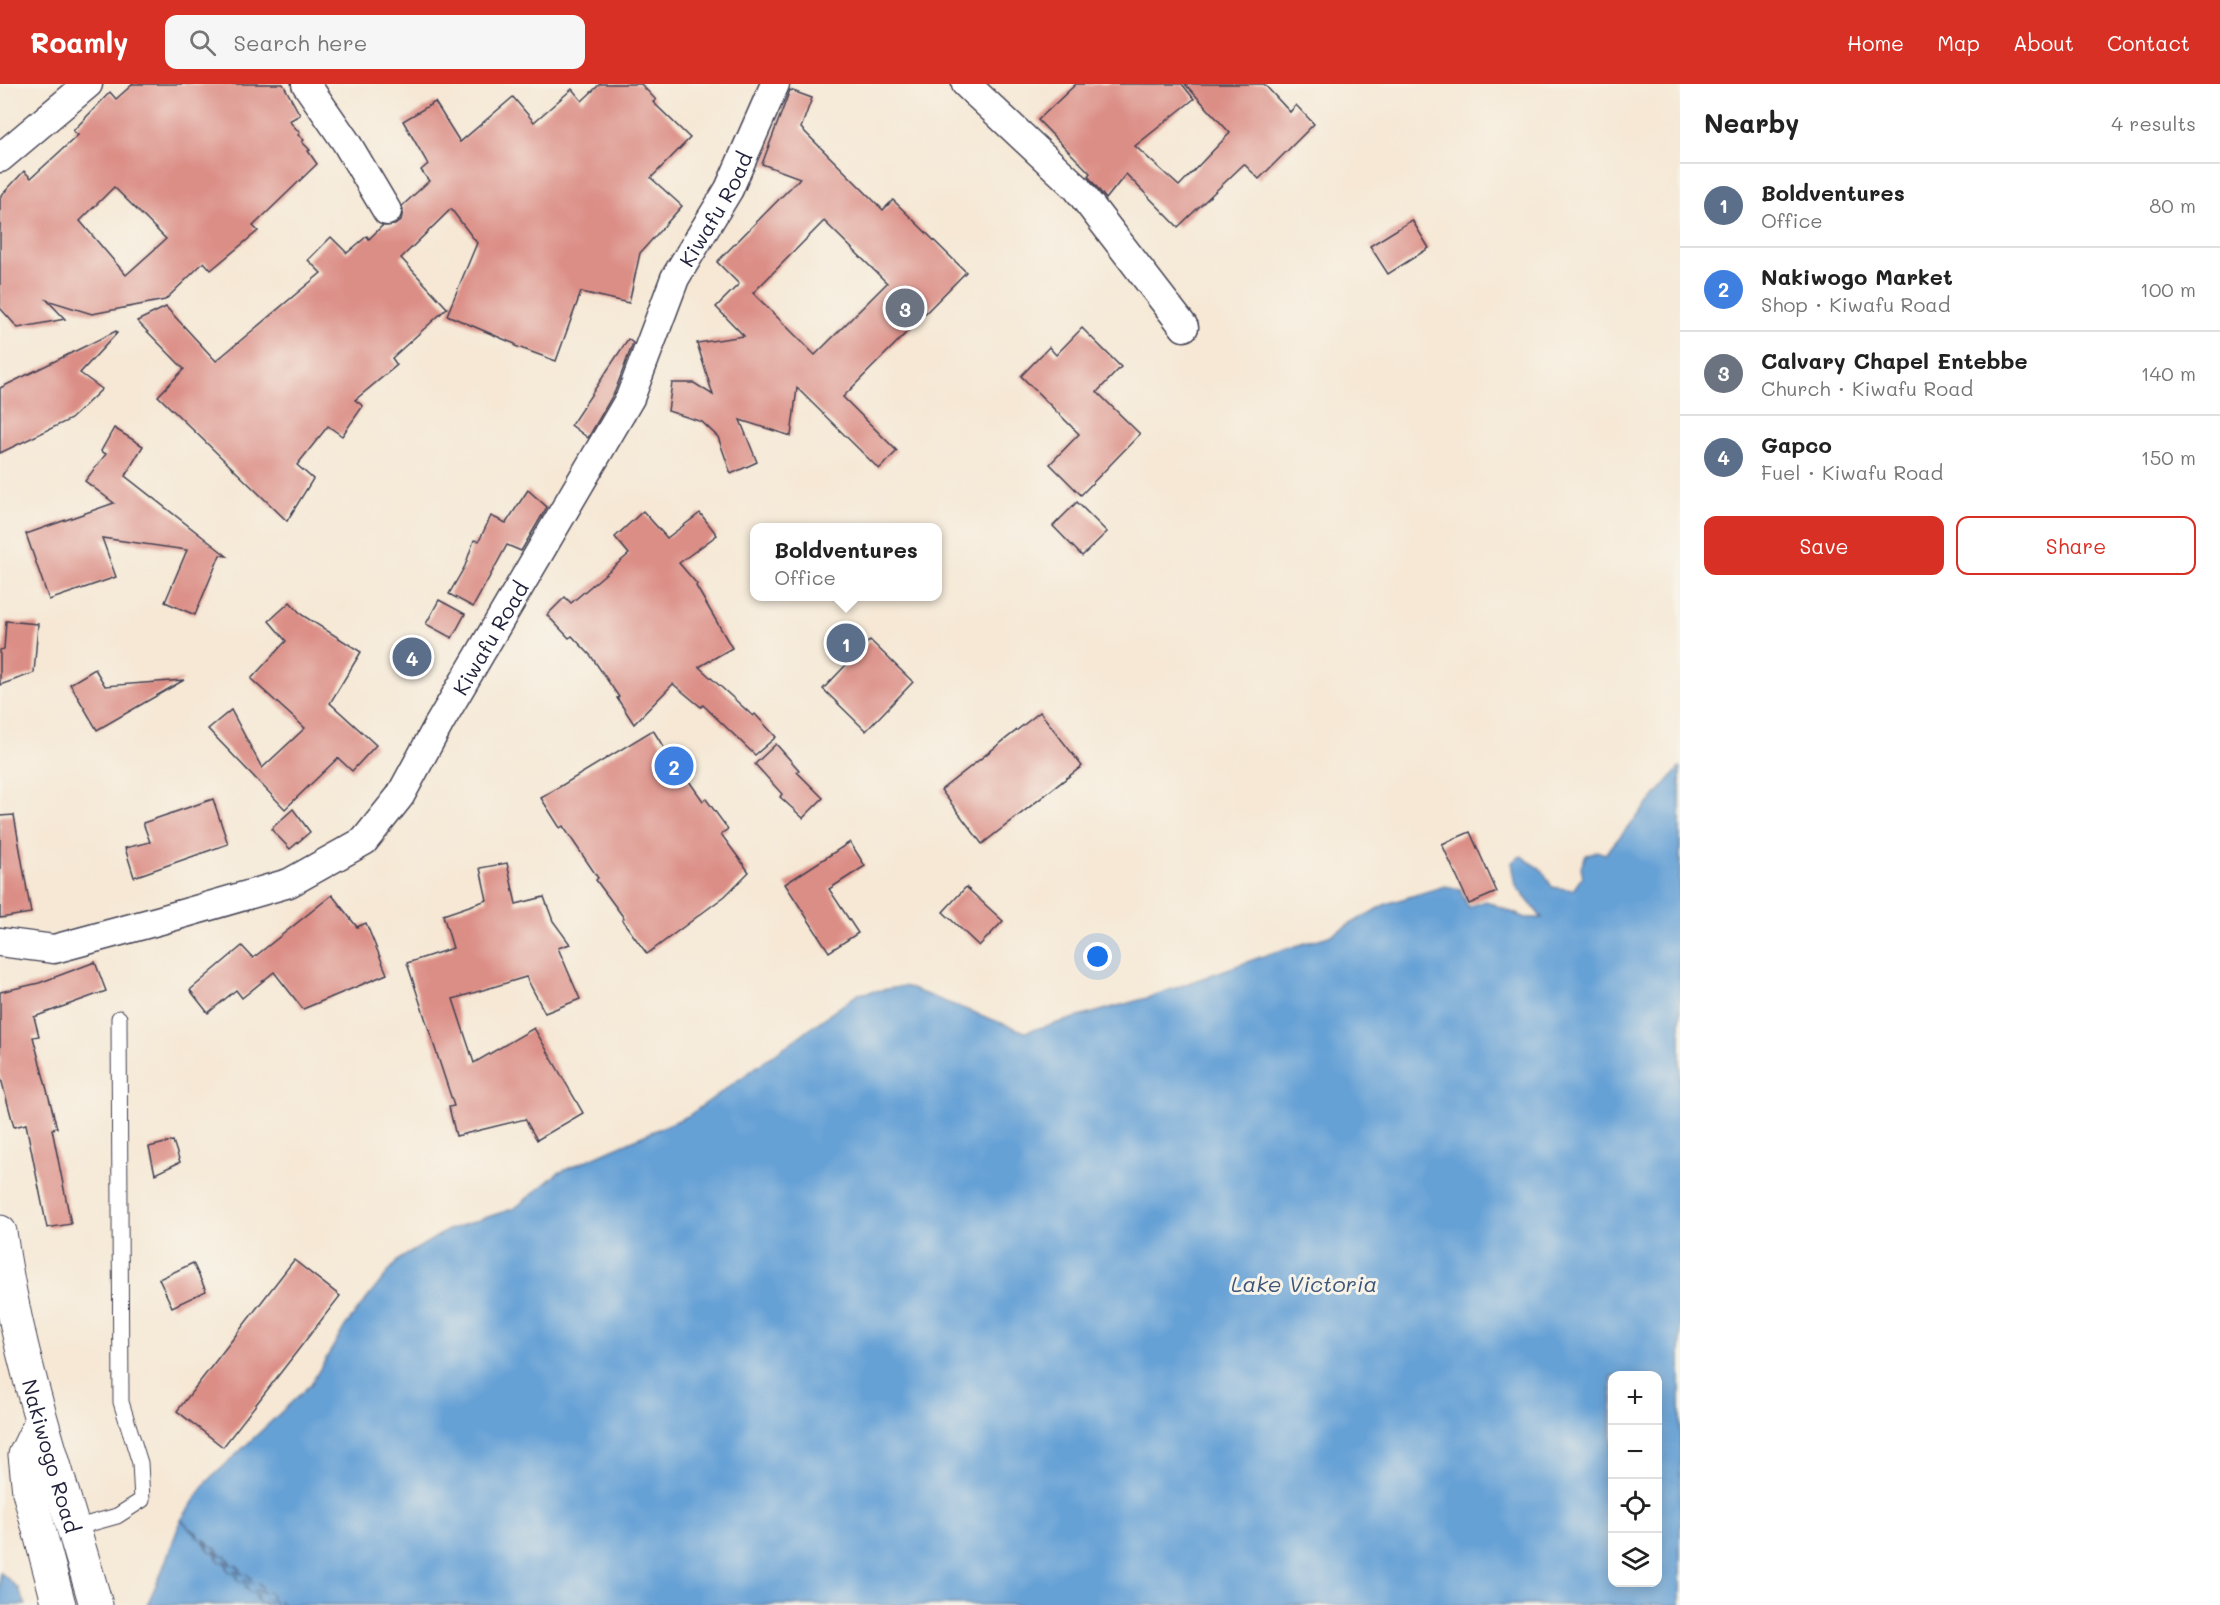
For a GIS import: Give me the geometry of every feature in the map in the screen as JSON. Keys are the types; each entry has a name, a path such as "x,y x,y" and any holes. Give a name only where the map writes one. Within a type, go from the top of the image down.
{"street":[{"path":"0,158 88,84"},
{"path":"306,84 346,142 387,211"},
{"name":"Kiwafu Road","path":"0,942 54,949 161,920 289,883 364,841 400,796 439,724 630,398 675,278 729,189 775,84"},
{"path":"966,84 1076,187 1184,327"},
{"name":"Nakiwogo Road","path":"0,1232 5,1269 41,1422 96,1605"},
{"path":"41,1422 25,1455 29,1492 59,1605"}],"lane":[{"path":"74,1528 117,1516 142,1500 140,1463 121,1402 120,1018"}],"water":[{"name":"Lake Victoria","path":"1680,767 1680,1605 147,1605 181,1520 206,1483 311,1384 346,1325 398,1260 448,1230 515,1208 558,1173 688,1116 858,994 904,986 1025,1032 1150,997 1269,954 1329,936 1386,904 1445,886 1460,889 1468,907 1486,901 1525,918 1542,918 1516,886 1512,862 1521,856 1543,871 1552,887 1573,890 1583,876 1581,867 1586,855 1597,851 1605,854"},
{"path":"0,1572 18,1588 26,1605 0,1605"}],"building":[{"path":"133,84 283,84 300,115 289,121 300,133 298,135 304,140 302,142 310,150 308,151 317,164 253,226 258,231 211,270 204,262 165,300 92,314 47,300 65,319 18,328 0,308 0,197 24,171 31,178 78,135 73,131 110,92 116,99","holes":["114,187 166,239 126,275 80,221"]},
{"path":"600,84 641,84 656,100 653,102 690,138 651,178 682,206 640,253 629,303 581,292 556,361 515,346 515,344 447,315 477,243 451,209 401,258 447,308 392,358 397,365 355,400 363,406 342,436 328,426 297,465 313,479 287,521 158,396 184,369 137,321 166,307 216,361 321,273 308,260 331,237 347,253 367,236 369,239 382,226 395,225 401,220 402,206 429,181 421,170 428,164 403,121 435,102 460,142 513,97 534,122 572,89 582,101"},
{"path":"1076,84 1182,84 1194,99 1135,146 1179,186 1230,133 1185,84 1264,84 1290,112 1296,105 1314,124 1259,179 1244,164 1178,227 1126,174 1106,199 1088,176 1090,173 1038,120"},
{"path":"790,90 812,98 801,128 883,210 893,200 966,272 843,397 897,451 879,469 797,388 791,436 740,420 757,462 731,474 718,437 702,422 668,411 672,383 694,383 713,395 697,343 744,336 716,307 739,284 717,262 800,178 762,164","holes":["824,221 887,283 815,355 753,293"]},
{"path":"1412,220 1429,248 1388,274 1370,246"},
{"path":"1082,328 1121,367 1097,392 1140,434 1081,495 1050,464 1079,434 1021,376 1049,347 1056,355"},
{"path":"116,331 117,333 80,373 102,389 71,419 0,453 0,388"},
{"path":"628,339 633,343 615,391 588,438 571,425"},
{"path":"114,428 143,446 125,476 227,556 220,555 195,615 165,602 187,550 102,538 116,577 49,600 26,534 114,503 85,481 106,454 101,451"},
{"path":"528,490 547,507 521,551 507,545 473,607 449,594 465,566 474,540 479,541 491,516 506,523"},
{"path":"1077,502 1107,532 1082,556 1053,526"},
{"path":"643,511 667,538 700,513 717,535 679,563 697,584 696,586 732,648 699,667 753,716 755,714 776,737 755,755 703,705 701,707 673,684 634,724 591,656 572,636 569,638 547,615 565,597 571,603 629,554 615,537"},
{"path":"439,600 465,614 452,638 426,624"},
{"path":"290,602 302,615 361,652 330,703 376,745 352,771 338,758 285,809 208,729 231,710 262,768 305,728 251,679 286,641 269,621"},
{"path":"6,621 38,624 34,673 0,685 0,650 4,649"},
{"path":"870,640 913,682 866,731 823,689"},
{"path":"95,669 105,686 184,680 97,730 70,684"},
{"path":"1040,712 1082,766 982,844 941,790"},
{"path":"653,730 677,769 679,767 703,801 706,799 728,829 721,834 749,872 725,896 647,954 622,920 624,918 596,880 598,878 563,826 560,828 541,798"},
{"path":"776,744 799,770 797,772 823,798 803,818 780,797 782,794 755,764"},
{"path":"213,799 228,844 134,877 125,848 150,842 143,823"},
{"path":"293,809 310,832 290,849 271,829"},
{"path":"14,815 31,913 0,918 0,816"},
{"path":"1470,832 1497,892 1469,904 1442,844"},
{"path":"850,842 865,866 829,889 858,933 829,952 785,884"},
{"path":"507,863 516,904 544,897 553,921 570,944 558,948 580,999 545,1013 526,977 453,999 474,1063 534,1028 583,1113 537,1140 525,1119 456,1136 449,1107 454,1106 407,963 453,948 443,915 487,900 480,868"},
{"path":"966,887 1003,921 979,946 943,912"},
{"path":"332,895 357,927 366,923 387,974 303,1009 274,972 242,998 236,990 208,1013 190,990 242,946 253,958"},
{"path":"95,962 106,991 34,1017 39,1036 33,1037 57,1128 52,1129 71,1224 47,1228 26,1124 14,1127 0,1075 0,992 39,983"},
{"path":"173,1141 180,1162 155,1174 149,1147"},
{"path":"294,1260 340,1296 223,1447 177,1411"},
{"path":"193,1263 206,1291 172,1307 159,1279"}],"ferry route":[{"path":"181,1520 284,1605"},
{"path":"186,1525 203,1543"},
{"path":"193,1531 272,1605"},
{"path":"203,1542 266,1605"},
{"path":"206,1542 278,1605"},
{"path":"206,1547 262,1605"}],"place":[{"name":"Calvary Chapel Entebbe","path":"905,308"},
{"name":"Boldventures","path":"846,643"},
{"name":"Gapco","path":"412,657"},
{"name":"Nakiwogo Market","path":"674,766"}]}
